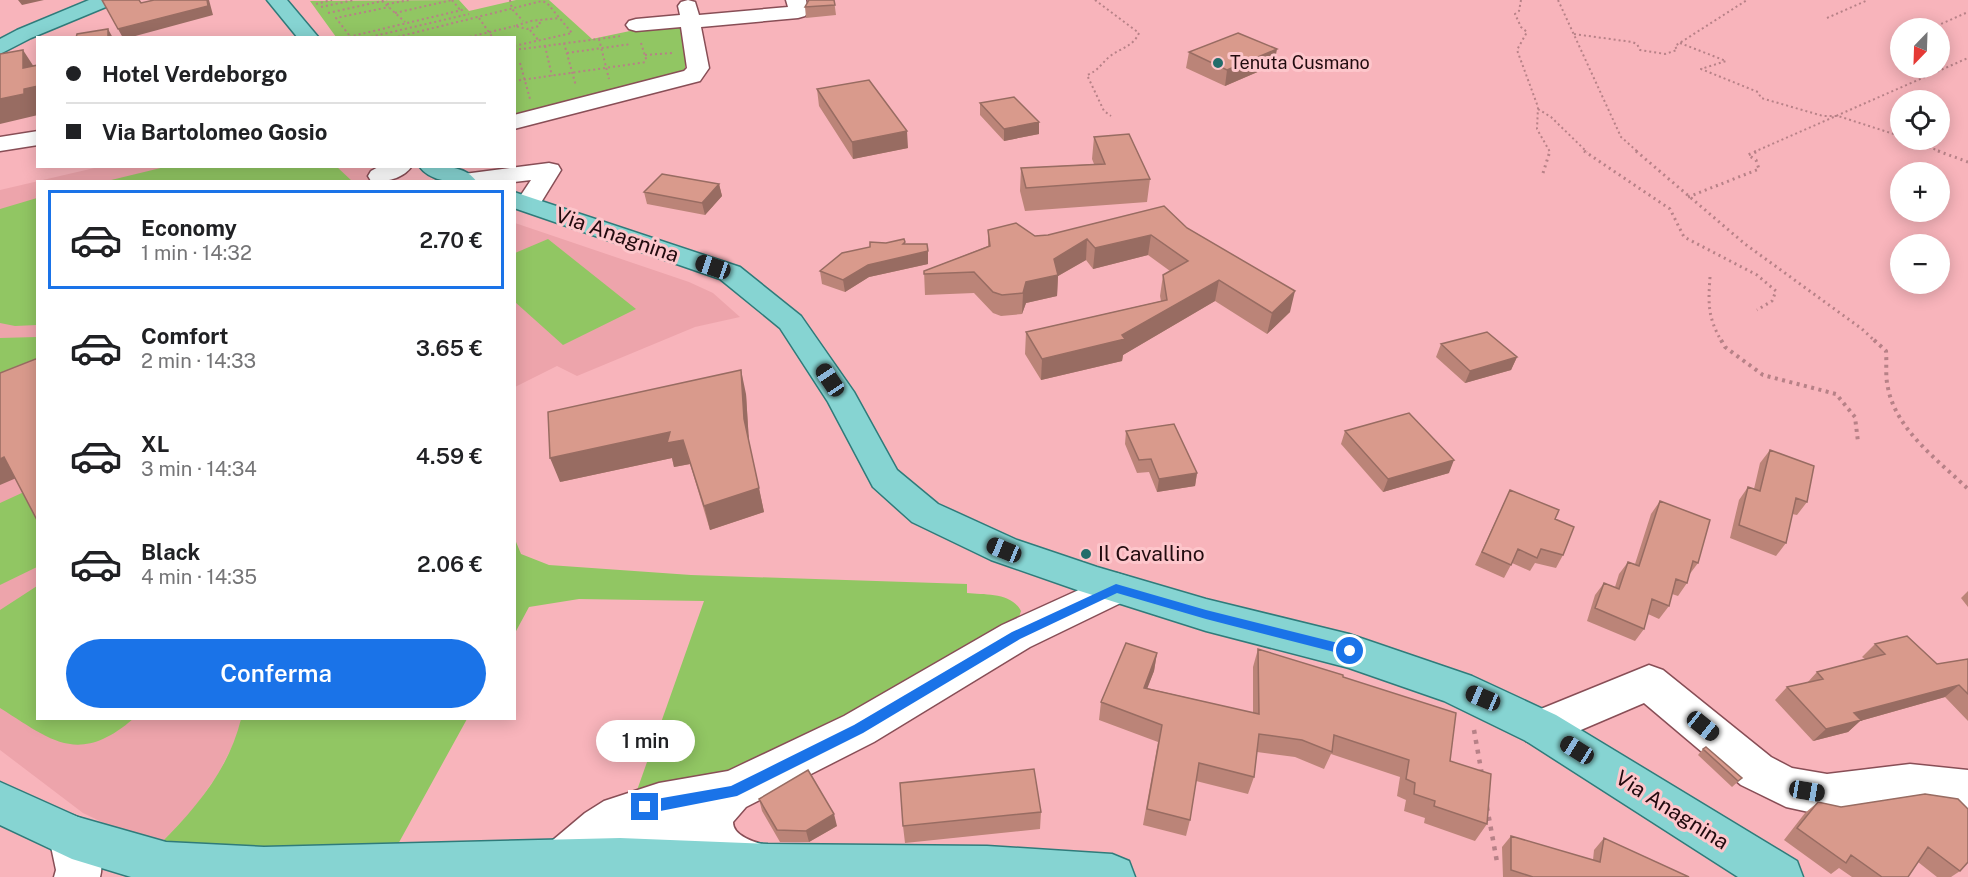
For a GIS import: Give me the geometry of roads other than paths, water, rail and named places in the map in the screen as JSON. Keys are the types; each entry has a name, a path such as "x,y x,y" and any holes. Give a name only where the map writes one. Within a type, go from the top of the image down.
{"main road":[{"path":"0,48 24,34 106,0"},
{"path":"277,0 307,36"},
{"path":"435,168 462,180"},
{"name":"Via Anagnina","path":"521,201 730,273 791,322 843,400 885,478 925,513 1004,550 1116,588 1206,615 1327,645 1412,671 1483,698 1541,728 1780,877"},
{"path":"0,803 75,857 250,874 562,861 620,861 770,872 987,869 1112,877"}],"street":[{"path":"632,32 689,13 718,21 798,12 796,0"},
{"path":"516,121 693,75 698,68 689,13"},
{"path":"0,135 36,129"},
{"path":"0,144 36,138"},
{"path":"472,180 549,170 521,201"},
{"path":"620,861 733,791 842,738 1016,636 1116,588"},
{"path":"1541,728 1651,682 1756,771 1786,787 1827,795 1910,784 1968,791"},
{"path":"562,861 601,828 620,816 659,804 733,791"},
{"path":"733,791 715,810 709,827 715,843 735,860 770,872"}],"place":[{"name":"Tenuta Cusmano","path":"1218,63"},
{"name":"Il Cavallino","path":"1086,554"}]}
